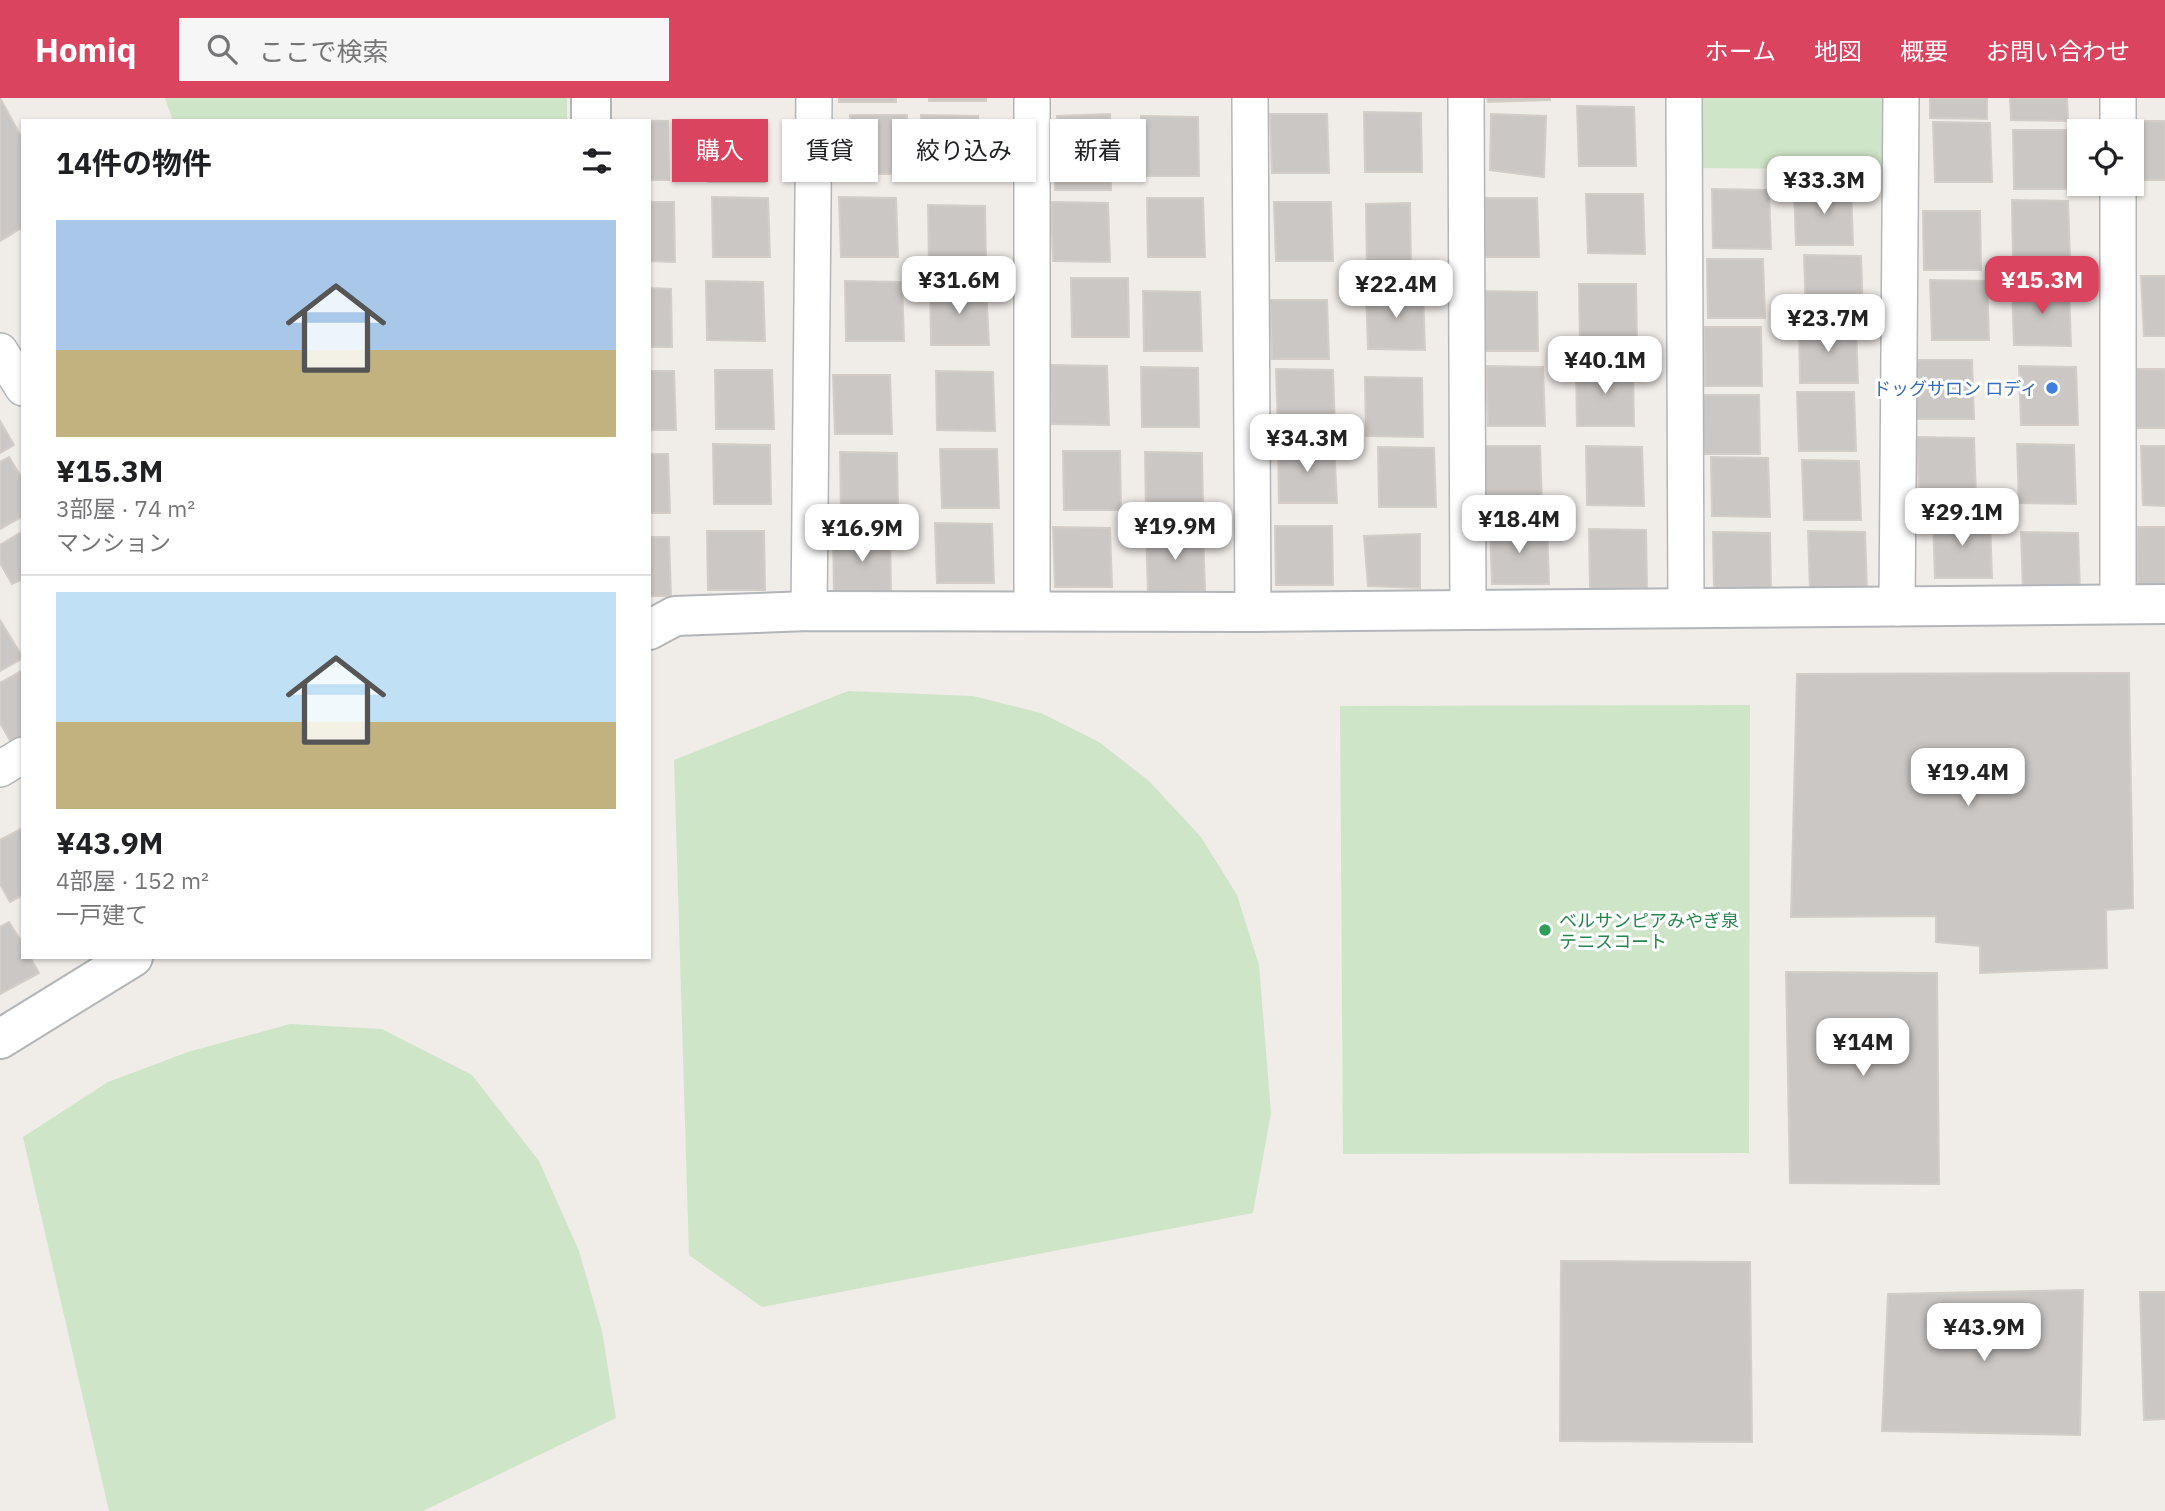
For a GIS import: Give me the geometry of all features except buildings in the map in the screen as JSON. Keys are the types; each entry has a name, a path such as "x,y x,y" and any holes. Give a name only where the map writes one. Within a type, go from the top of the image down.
{"street":[{"path":"591,98 591,119"},
{"path":"809,611 814,98"},
{"path":"1032,98 1032,611"},
{"path":"1250,98 1253,612"},
{"path":"1466,98 1468,610"},
{"path":"1684,98 1686,609"},
{"path":"1898,608 1901,98"},
{"path":"2118,98 2118,119"},
{"path":"2118,196 2119,604"},
{"path":"0,351 21,385"},
{"path":"651,629 675,616 809,611 1253,612 2165,604"},
{"path":"0,769 21,756"},
{"path":"0,1039 130,959"}],"green space":[{"path":"165,98 567,98 567,119 172,119"},
{"path":"1701,98 1884,98 1884,170 1700,168"},
{"path":"848,691 973,696 1041,713 1099,742 1149,781 1201,837 1237,895 1259,965 1271,1113 1253,1213 762,1307 689,1255 674,760"},
{"name":"ベルサンピアみやぎ泉 テニスコート","path":"1750,705 1749,1153 1343,1154 1340,706"},
{"path":"290,1024 382,1029 472,1075 539,1161 579,1251 602,1331 616,1418 423,1511 109,1511 23,1137 108,1082 188,1052"}],"place":[{"name":"ドッグサロン ロディ","path":"2052,388"},
{"name":"ベルサンピアみやぎ泉 テニスコート","path":"1545,930"}]}
